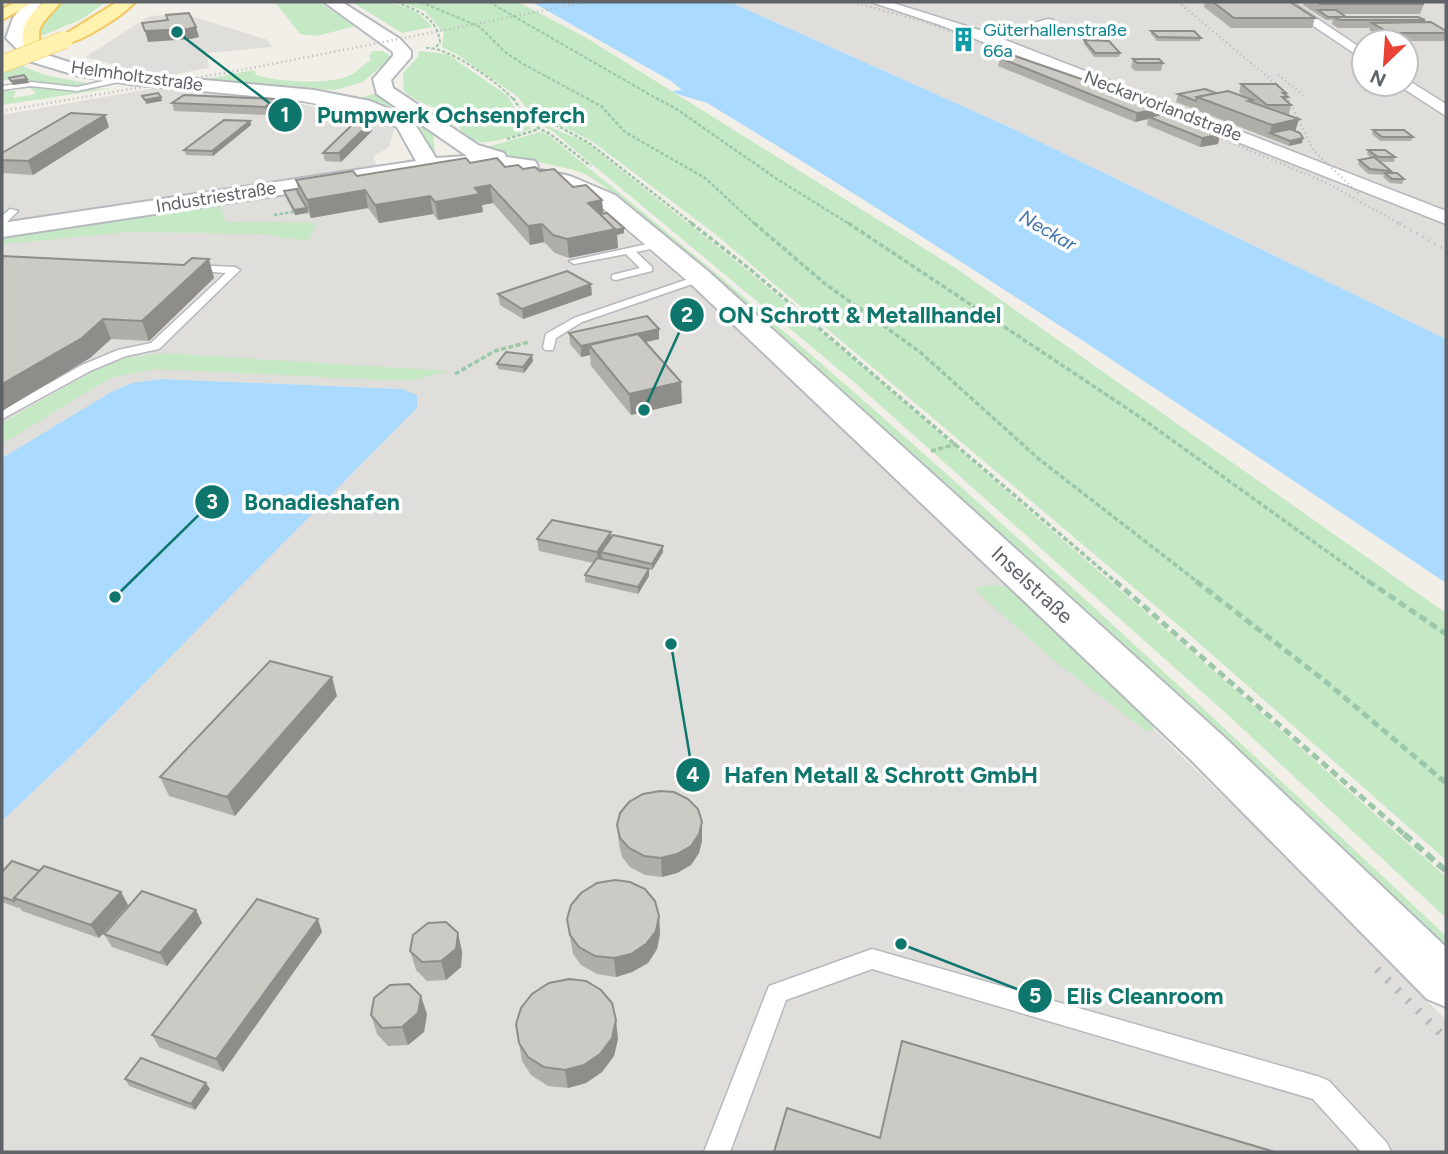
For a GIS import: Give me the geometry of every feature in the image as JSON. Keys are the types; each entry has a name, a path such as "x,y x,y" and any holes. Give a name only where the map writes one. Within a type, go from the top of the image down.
{"main road":[{"path":"2,15 26,2"},
{"path":"36,57 29,32 38,15 53,2"},
{"path":"2,58 62,37 114,2"},
{"path":"2,64 103,19 127,2"}],"street":[{"path":"34,2 22,18 14,38 22,48 36,57"},
{"path":"332,2 402,51 402,57 382,79 384,90 470,150 518,165"},
{"name":"Neckarvorlandstraße","path":"877,2 970,31 1006,38 1057,65 1446,218"},
{"path":"1284,2 1350,47"},
{"path":"1006,38 1034,41 1056,36 1055,29 1040,10"},
{"path":"1054,48 1057,65"},
{"name":"Helmholtzstraße","path":"36,57 69,67 125,78 274,92 377,108 398,117 411,128 430,166"},
{"name":"Helmholtzstraße","path":"274,92 343,91 382,79"},
{"path":"1420,93 1446,111"},
{"path":"430,166 442,155 439,130"},
{"path":"344,177 390,158 415,139"},
{"name":"Inselstraße","path":"430,166 462,162 518,165 586,182 599,188 607,200"},
{"name":"Inselstraße","path":"430,166 527,173 562,181 607,200 700,278 1206,747 1446,982"},
{"name":"Industriestraße","path":"6,223 430,166"}],"lane":[{"path":"2,88 19,85 77,89 125,78"},
{"path":"19,85 26,94"},
{"path":"574,261 661,244"},
{"path":"616,277 648,269 628,250"},
{"path":"2,415 86,368 122,353 155,346 235,270 181,268"},
{"path":"549,342 578,320 700,278"},
{"path":"717,1152 777,993 872,959 1320,1089 1378,1152"}],"path":[{"path":"397,2 423,12 440,35 440,42 436,47 453,55 512,97 527,119 540,128 534,130"},
{"path":"421,2 481,27 505,52 601,106 625,132 705,178 824,283 920,352 1040,460 1325,681 1446,783"},
{"path":"489,2 624,82 675,108 777,179 818,203 1140,417 1315,545 1446,634"},
{"path":"527,119 558,127 589,143 751,270 957,444 1446,871"},
{"path":"274,215 307,210"},
{"path":"455,374 495,351 549,342"},
{"path":"931,451 957,444"}],"shaded area":[{"path":"730,2 1446,2 1446,339 1007,126"},
{"path":"185,14 268,40 272,47 207,53 209,68 160,77 85,57 150,16"},
{"path":"155,88 279,99 387,123 395,127 389,147 373,157 383,180 590,201 701,296 964,545 1258,830 1446,1020 1446,1152 2,1152 2,821 92,736 416,408 417,396 402,389 161,379 132,383 111,392 2,458 2,115"}],"green space":[{"path":"57,2 106,2 82,19 36,38 38,28"},
{"path":"275,2 319,2 355,26 317,36 300,34"},
{"path":"352,2 386,3 406,7 424,18 432,27 402,33"},
{"path":"400,2 518,2 585,37 957,269 1446,613 1446,860 1191,636 715,234 593,142 562,126 534,118 518,97 458,55 442,47 444,33 425,11"},
{"path":"373,51 383,51 392,57 363,82 335,90 201,80 254,70 256,75 278,79 306,82 334,80 345,77 371,60 369,56"},
{"path":"419,51 447,54 508,96 523,123 532,128 488,142 471,140 452,117 404,91 403,73 418,57"},
{"path":"17,64 45,75 91,84 59,86 28,83 26,79 2,80 2,69"},
{"path":"28,85 63,91 112,88 2,105 2,91 16,91 13,98 36,94"},
{"path":"379,92 432,129 435,151 429,152 421,128 413,120 394,109 358,99"},
{"path":"539,122 587,143 748,271 868,371 1233,688 1446,877 1446,918 1230,717 854,382 551,130 537,124"},
{"path":"540,132 548,135 779,327 1005,526 1446,936 1446,953 932,472 722,285 615,194 587,175 574,170 480,149"},
{"path":"220,206 226,222 316,223 309,240 265,234 130,232 2,244 2,238"},
{"path":"165,353 449,371 410,381 154,369 110,378 2,444 2,423 96,369 126,358"},
{"path":"996,585 1013,588 1152,720 1153,731 1146,731 1052,659 975,590 978,587"}],"water":[{"name":"Neckar","path":"532,2 730,2 1007,126 1446,339 1446,583 987,278 707,103 672,91 682,90 671,81"},
{"path":"161,379 402,389 417,395 417,408 92,736 2,821 2,458 111,392 132,383"}],"building":[{"path":"1213,2 1290,2 1315,18 1234,18"},
{"path":"1317,2 1420,2 1424,4 1320,4"},
{"path":"1318,10 1336,10 1346,17 1328,17"},
{"path":"189,13 196,27 145,31 142,23 168,20 166,15"},
{"path":"1334,17 1418,17 1425,20 1340,20"},
{"path":"1431,22 1446,33 1420,33 1420,28 1381,28 1372,23"},
{"path":"1151,31 1194,31 1201,38 1158,37"},
{"path":"1084,40 1109,41 1120,53 1095,53"},
{"path":"1012,55 1087,81 1157,110 1137,113 1000,58"},
{"path":"1133,59 1159,59 1163,63 1137,63"},
{"path":"24,75 27,79 11,81 9,78"},
{"path":"1241,84 1276,84 1286,93 1283,93 1288,97 1282,97 1291,105 1267,105"},
{"path":"1205,89 1216,93 1197,97 1196,101 1178,94"},
{"path":"1228,91 1299,119 1272,125 1197,97"},
{"path":"158,93 161,97 145,100 142,96"},
{"path":"184,95 275,99 265,107 172,103"},
{"path":"71,113 105,115 28,161 2,160 2,153"},
{"path":"1166,113 1220,135 1202,138 1149,117"},
{"path":"224,120 250,121 212,151 184,150"},
{"path":"355,122 370,123 339,153 323,153"},
{"path":"1290,129 1300,133 1303,138 1290,141 1270,133"},
{"path":"1373,130 1404,130 1413,137 1382,137"},
{"path":"1368,150 1385,150 1395,157 1378,157"},
{"path":"1374,157 1391,171 1370,169 1359,160"},
{"path":"466,158 470,163 497,158 505,167 518,165 523,169 535,167 540,171 554,169 573,187 586,185 602,200 588,203 616,229 567,239 553,235 542,224 528,226 490,185 475,188 480,194 435,202 430,196 375,205 365,190 307,200 296,180 353,171 357,176"},
{"path":"1385,173 1397,173 1404,179 1392,179"},
{"path":"297,189 307,208 294,210 284,191"},
{"path":"607,213 624,228 616,230 600,214"},
{"path":"2,256 184,265 192,258 209,259 142,321 103,319 82,338 2,384"},
{"path":"567,271 591,284 522,309 498,294"},
{"path":"647,316 659,329 581,346 569,333"},
{"path":"638,334 681,382 629,394 589,345"},
{"path":"506,352 532,355 523,367 497,364"},
{"path":"552,520 611,532 597,552 537,539"},
{"path":"613,535 663,546 652,564 601,552"},
{"path":"597,558 649,569 638,587 585,575"},
{"path":"270,661 332,677 227,797 160,777"},
{"path":"674,792 688,799 698,809 702,822 699,834 691,846 677,854 661,858 644,856 629,848 620,838 617,825 620,813 629,802 643,794"},
{"path":"12,861 40,871 14,901 2,897 2,872"},
{"path":"44,866 121,892 91,925 14,898"},
{"path":"615,880 630,882 645,889 655,901 659,916 656,931 646,944 631,954 614,958 595,956 579,947 570,935 567,919 571,905 581,893 597,883"},
{"path":"142,891 196,910 160,953 104,934"},
{"path":"257,899 318,919 216,1059 152,1035"},
{"path":"446,922 458,933 456,949 441,961 422,962 410,951 413,935 428,923"},
{"path":"569,979 586,981 601,990 612,1003 616,1020 612,1038 600,1054 584,1065 565,1070 544,1067 528,1057 519,1043 516,1024 521,1008 532,994 549,983"},
{"path":"409,984 421,996 418,1013 402,1027 382,1028 371,1015 374,998 390,985"},
{"path":"902,1041 1275,1152 774,1152 787,1108 880,1138"},
{"path":"141,1058 206,1083 191,1104 125,1079"}],"railway":[{"path":"2,111 236,71 587,2"},
{"path":"853,2 928,23 1039,65"},
{"path":"1178,2 1275,83 1291,104 1313,150 1359,194"},
{"path":"1278,75 1303,95"},
{"path":"1201,130 1327,183 1402,225"},
{"path":"1398,223 1446,250"},
{"path":"1377,969 1446,1039"}],"place":[{"name":"Pumpwerk Ochsenpferch","path":"177,32"},
{"name":"Güterhallenstraße 66a","path":"963,40"},
{"name":"ON Schrott & Metallhandel","path":"644,410"},
{"name":"Bonadieshafen","path":"115,597"},
{"name":"Hafen Metall & Schrott GmbH","path":"671,644"},
{"name":"Elis Cleanroom","path":"901,944"}]}
